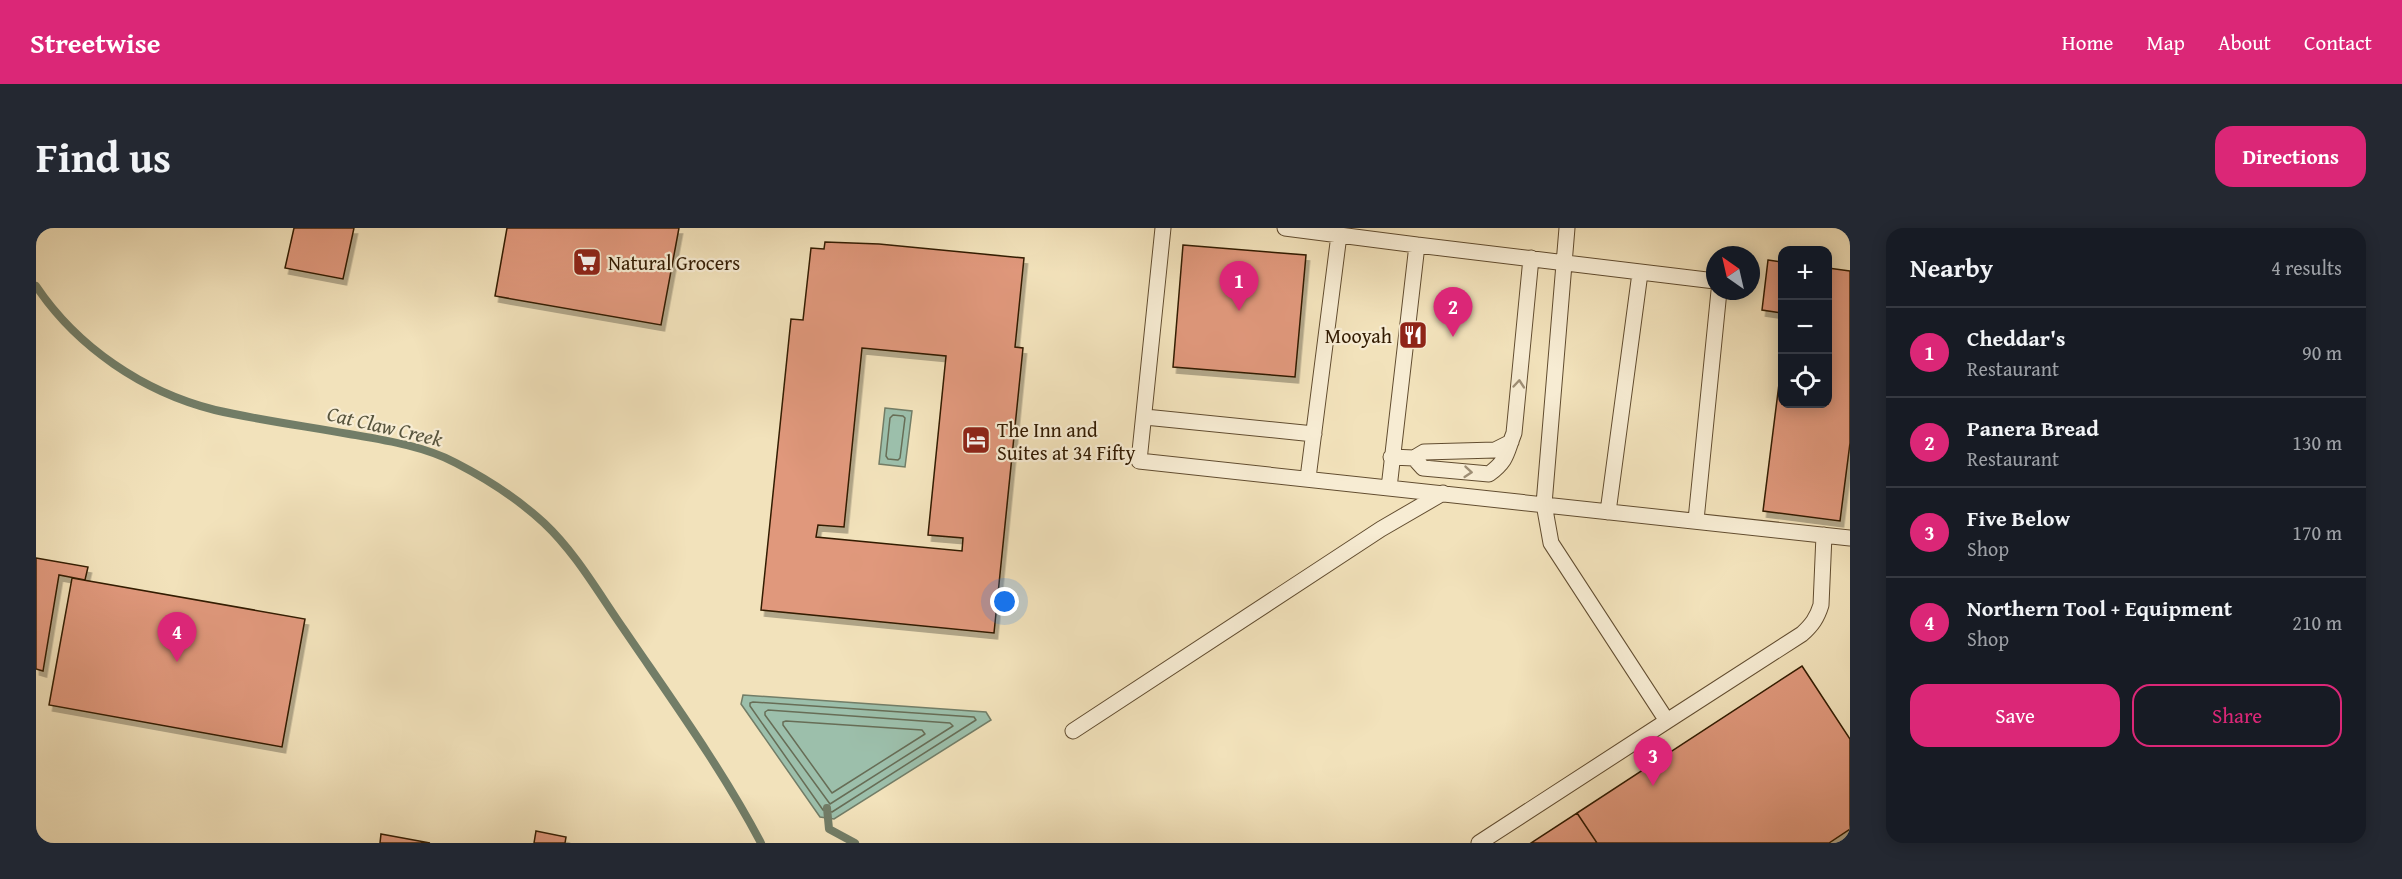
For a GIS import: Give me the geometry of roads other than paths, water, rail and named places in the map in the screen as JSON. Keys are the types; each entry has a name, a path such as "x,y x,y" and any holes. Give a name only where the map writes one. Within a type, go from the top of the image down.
{"lane":[{"path":"1163,228 1139,461 1850,538"},
{"path":"1285,228 1706,280"},
{"path":"1567,228 1544,504 1551,543 1667,721"},
{"path":"1308,478 1339,235"},
{"path":"1389,488 1417,245"},
{"path":"1414,458 1423,468 1489,474 1502,465 1508,455 1514,433 1531,258"},
{"path":"1608,512 1640,273"},
{"path":"1696,520 1718,300"},
{"path":"1145,417 1314,434"},
{"path":"1391,457 1414,458 1424,452 1495,450 1511,442"},
{"path":"1073,732 1372,535 1443,493"},
{"path":"1479,843 1811,626 1818,616 1821,605 1824,535"}],"water":[{"path":"885,408 912,411 905,467 879,464"},
{"path":"743,695 986,712 991,720 834,819 820,817 741,704"}],"waterway":[{"name":"Cat Claw Creek","path":"36,286 71,329 92,347 114,364 162,392 215,410 390,441 431,452 479,476 524,506 556,535 587,574 713,762 761,843"},
{"path":"827,808 829,829 855,843"}],"place":[{"name":"Natural Grocers","path":"587,262"},
{"name":"Cheddar's","path":"1239,311"},
{"name":"Mooyah","path":"1413,335"},
{"name":"Panera Bread","path":"1453,337"},
{"name":"The Inn and Suites at 34 Fifty","path":"976,440"},
{"name":"Northern Tool + Equipment","path":"177,662"},
{"name":"Five Below","path":"1653,786"}]}
